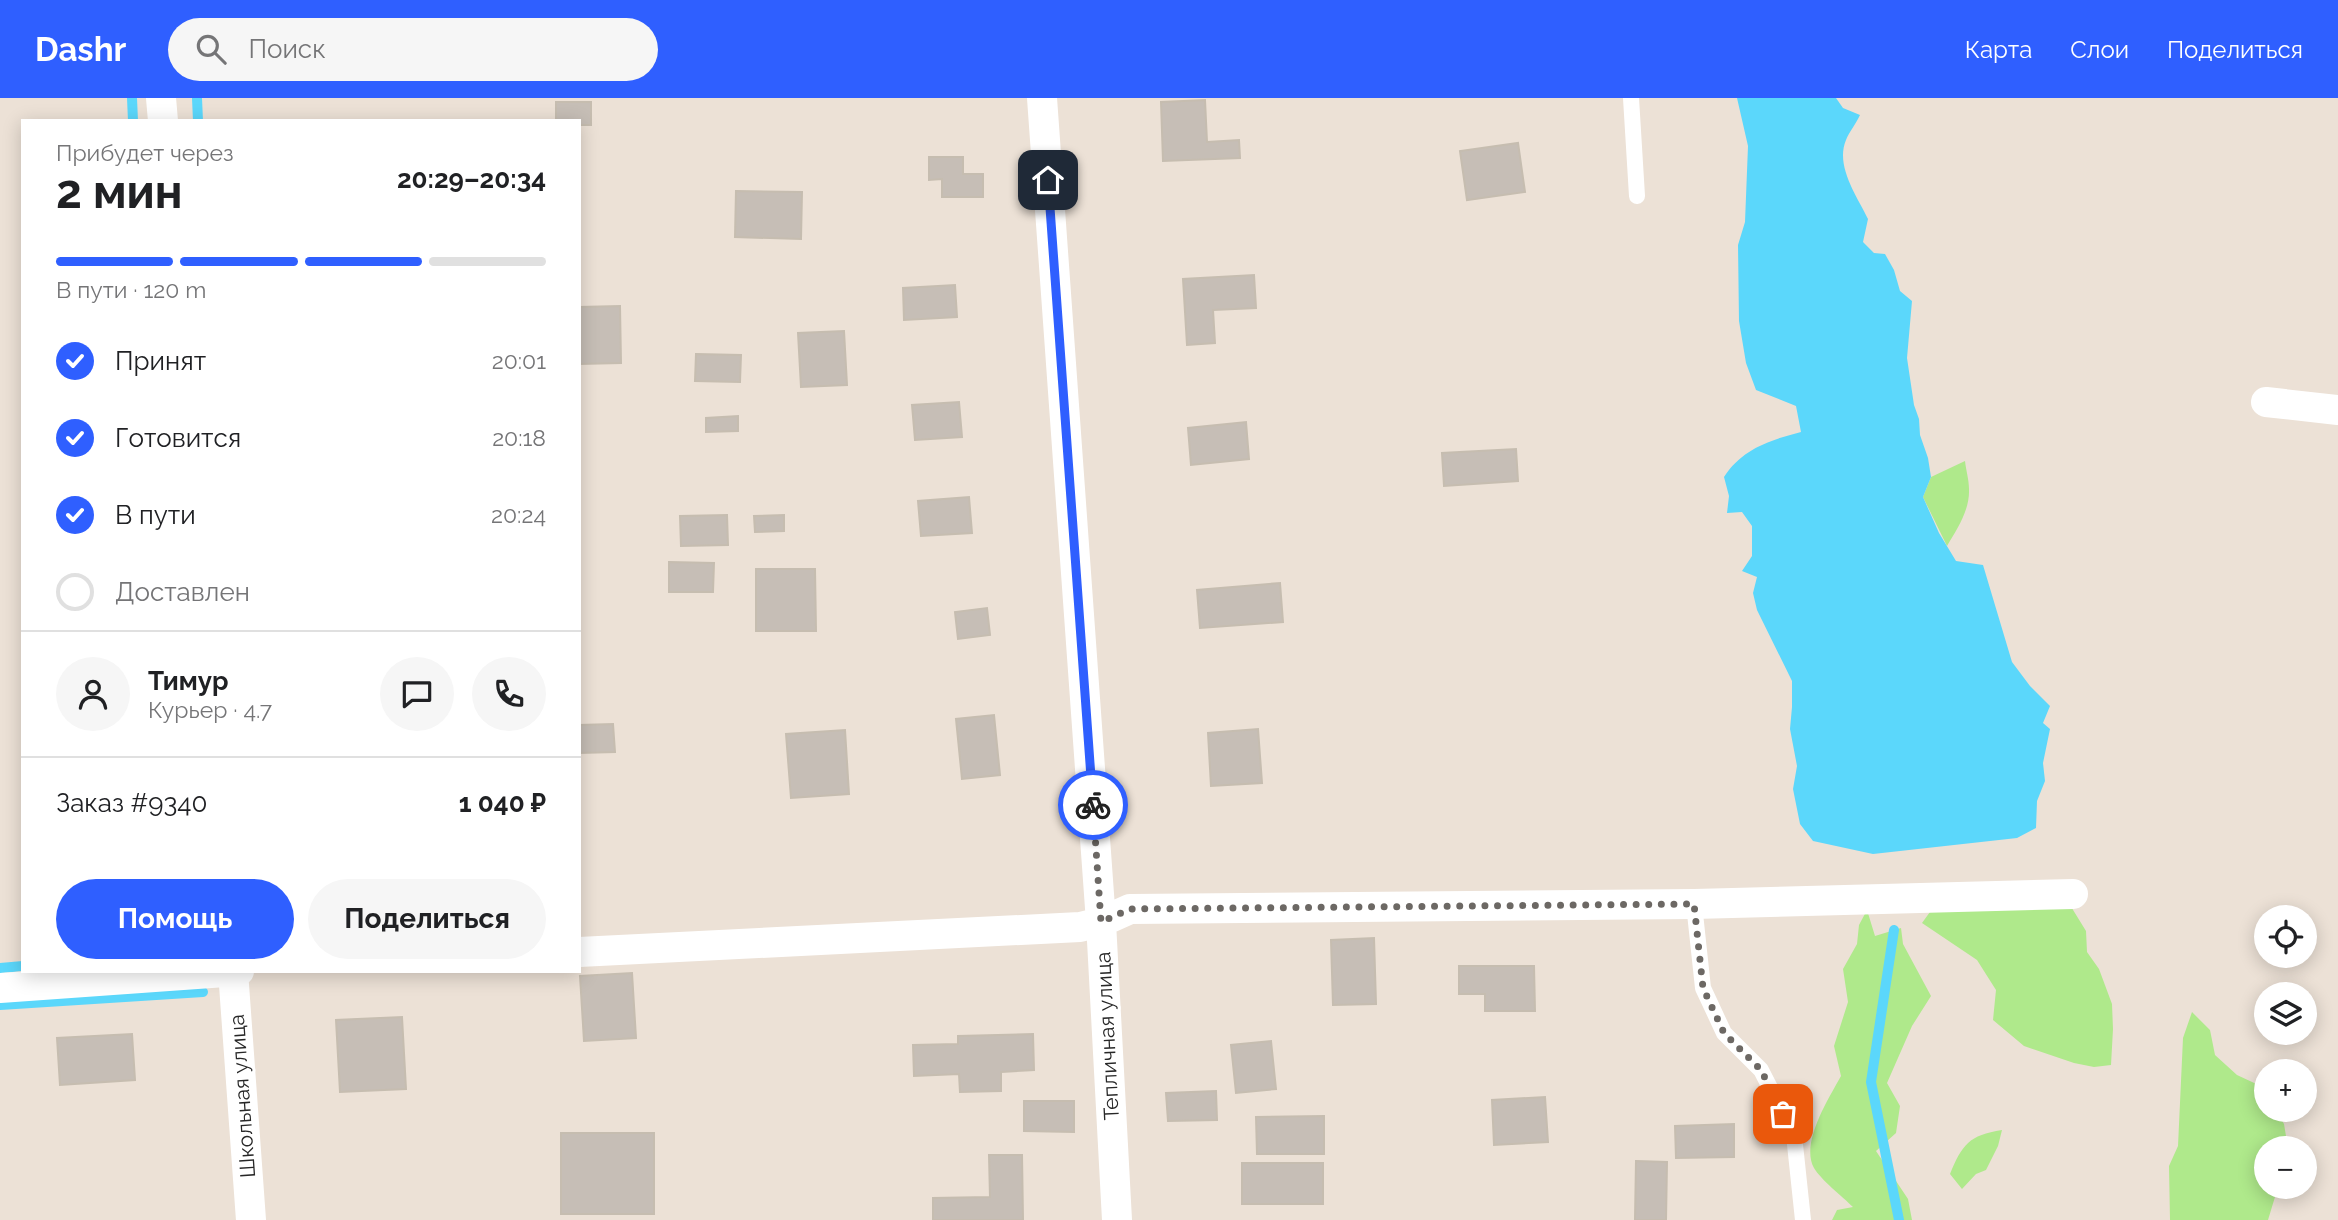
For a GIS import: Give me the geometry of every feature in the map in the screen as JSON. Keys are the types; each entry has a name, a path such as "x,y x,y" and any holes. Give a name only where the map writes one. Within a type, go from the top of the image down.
{"street":[{"path":"162,98 163,119"},
{"name":"Тепличная улица","path":"1042,98 1101,922 1117,1220"},
{"path":"2266,402 2338,410"},
{"path":"581,952 1080,927 1101,922 1130,909 1694,904 2073,894"},
{"path":"0,988 218,973"},
{"name":"Школьная улица","path":"233,973 251,1220"}],"lane":[{"path":"1631,98 1637,196"},
{"path":"1694,904 1703,988 1724,1033 1761,1070 1794,1135 1803,1220"}],"green space":[{"path":"1965,461 1969,497 1962,519 1947,546 1923,497 1931,477"},
{"path":"1935,905 2070,905 2086,931 2087,952 2099,969 2112,1004 2111,1065 2094,1067 2074,1063 2024,1046 1993,1020 1996,990 1977,960 1922,923"},
{"path":"1867,910 1875,936 1901,928 1903,944 1931,996 1912,1026 1887,1083 1900,1106 1896,1133 1876,1151 1908,1199 1912,1220 1832,1220 1837,1210 1853,1207 1817,1173 1811,1158 1813,1134 1823,1108 1841,1076 1834,1046 1848,1002 1843,969 1857,944 1859,925"},
{"path":"2192,1012 2210,1030 2215,1055 2237,1075 2254,1083 2254,1122 2284,1124 2286,1136 2254,1136 2254,1199 2274,1199 2268,1220 2170,1220 2169,1166 2178,1146 2183,1038"},
{"path":"2002,1130 1998,1146 1986,1170 1976,1174 1962,1189 1950,1174 1963,1149 1974,1138"}],"water":[{"path":"1737,98 1836,98 1843,108 1860,115 1846,140 1843,160 1849,181 1868,219 1863,242 1874,253 1885,254 1894,270 1900,291 1912,301 1907,358 1920,435 1931,477 1923,497 1939,533 1956,561 1983,565 2012,662 2050,706 2043,723 2050,729 2043,763 2045,781 2037,801 2036,828 2017,838 1873,854 1813,841 1800,824 1793,789 1797,766 1790,729 1792,681 1757,610 1753,593 1757,577 1742,571 1752,556 1752,526 1742,512 1727,513 1729,496 1724,477 1731,467 1758,447 1801,432 1796,406 1756,390 1746,363 1739,321 1738,245 1745,222 1748,146"}],"building":[{"path":"1205,100 1207,142 1239,140 1240,158 1163,161 1161,102"},
{"path":"556,102 591,102 591,125 581,125 581,119 556,119"},
{"path":"1518,143 1525,192 1467,200 1460,151"},
{"path":"929,157 963,157 963,174 983,174 983,197 942,197 942,179 929,180"},
{"path":"736,191 802,192 801,239 735,237"},
{"path":"1254,275 1256,308 1213,310 1215,343 1187,345 1183,279"},
{"path":"955,285 957,317 904,320 903,288"},
{"path":"620,306 621,363 581,364 581,307"},
{"path":"844,331 847,385 801,387 798,333"},
{"path":"696,354 741,355 740,382 695,381"},
{"path":"959,402 962,437 915,440 912,405"},
{"path":"738,416 738,431 706,432 706,418"},
{"path":"1246,422 1249,459 1191,465 1188,428"},
{"path":"1516,449 1518,481 1444,486 1442,453"},
{"path":"969,497 972,533 921,536 918,501"},
{"path":"727,515 728,545 681,546 680,516"},
{"path":"784,515 784,531 755,532 754,516"},
{"path":"669,562 714,563 713,592 669,592"},
{"path":"756,569 815,569 816,631 756,631"},
{"path":"1280,583 1283,622 1200,628 1197,590"},
{"path":"987,608 990,635 958,639 955,612"},
{"path":"994,715 1000,775 962,779 956,719"},
{"path":"613,724 615,752 581,753 581,725"},
{"path":"1258,729 1262,783 1211,786 1208,733"},
{"path":"845,730 849,794 791,798 786,734"},
{"path":"1374,938 1376,1004 1333,1005 1331,940"},
{"path":"1459,966 1534,966 1535,1011 1485,1011 1485,994 1459,994"},
{"path":"632,973 636,1038 584,1041 580,976"},
{"path":"402,1017 406,1089 340,1092 336,1020"},
{"path":"132,1034 135,1080 60,1085 57,1038"},
{"path":"1033,1034 1034,1070 1001,1072 1001,1091 960,1092 959,1074 914,1076 913,1045 958,1044 958,1036"},
{"path":"1271,1041 1276,1089 1236,1093 1231,1045"},
{"path":"1216,1091 1217,1120 1168,1121 1166,1093"},
{"path":"1545,1097 1548,1142 1494,1145 1492,1100"},
{"path":"1024,1101 1074,1101 1074,1132 1024,1131"},
{"path":"1324,1116 1324,1154 1257,1154 1256,1117"},
{"path":"1734,1124 1734,1157 1676,1158 1675,1126"},
{"path":"561,1133 654,1133 654,1214 561,1214"},
{"path":"989,1155 1022,1155 1023,1220 933,1220 933,1198 990,1197"},
{"path":"1636,1161 1667,1162 1666,1220 1635,1220"},
{"path":"1242,1163 1323,1163 1323,1204 1242,1204"}],"waterway":[{"path":"132,98 133,119"},
{"path":"197,98 198,119"},
{"path":"1894,930 1871,1082 1899,1220"},
{"path":"0,968 21,966"},
{"path":"0,1005 203,992"}],"way so far":[{"path":"1093,805 1101,922 1130,909 1694,904 1703,988 1724,1033 1761,1070 1783,1114"}],"route":[{"path":"1048,180 1093,805"}]}
